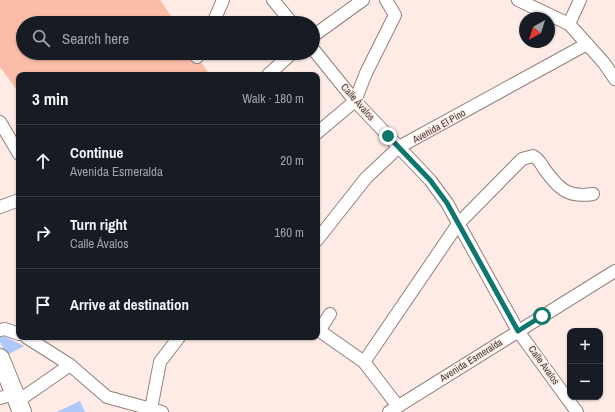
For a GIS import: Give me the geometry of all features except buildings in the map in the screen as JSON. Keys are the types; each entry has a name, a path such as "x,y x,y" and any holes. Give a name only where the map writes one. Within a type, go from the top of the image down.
{"highway":[{"path":"0,358 14,401"}],"street":[{"path":"216,16 223,0"},
{"path":"273,0 286,16"},
{"path":"320,31 363,0"},
{"path":"320,131 356,101 366,73 395,15 386,0"},
{"path":"518,0 569,24 604,63 615,79"},
{"path":"569,24 580,0"},
{"name":"Avenida El Pino","path":"320,236 366,178 399,147 586,44"},
{"name":"Calle Ávalos","path":"320,57 356,101 430,180 447,203 518,331 578,412"},
{"path":"271,72 284,60"},
{"path":"0,122 16,149"},
{"path":"364,362 458,224 522,159 532,156 537,158 551,178 566,192 579,196 593,194"},
{"path":"0,207 16,201"},
{"name":"Avenida Esmeralda","path":"393,409 615,271"},
{"path":"320,327 330,314"},
{"path":"0,330 6,329 16,333"},
{"path":"320,331 364,362 393,409"},
{"path":"31,340 70,365 107,397 156,411 160,362 177,340"},
{"path":"14,401 70,365"}],"shaded area":[{"path":"0,0 160,0 171,16 16,16 16,60 200,60 208,72 16,72 16,89 0,67"}],"route":[{"path":"388,136 430,180 447,203 518,331 542,316"}]}
